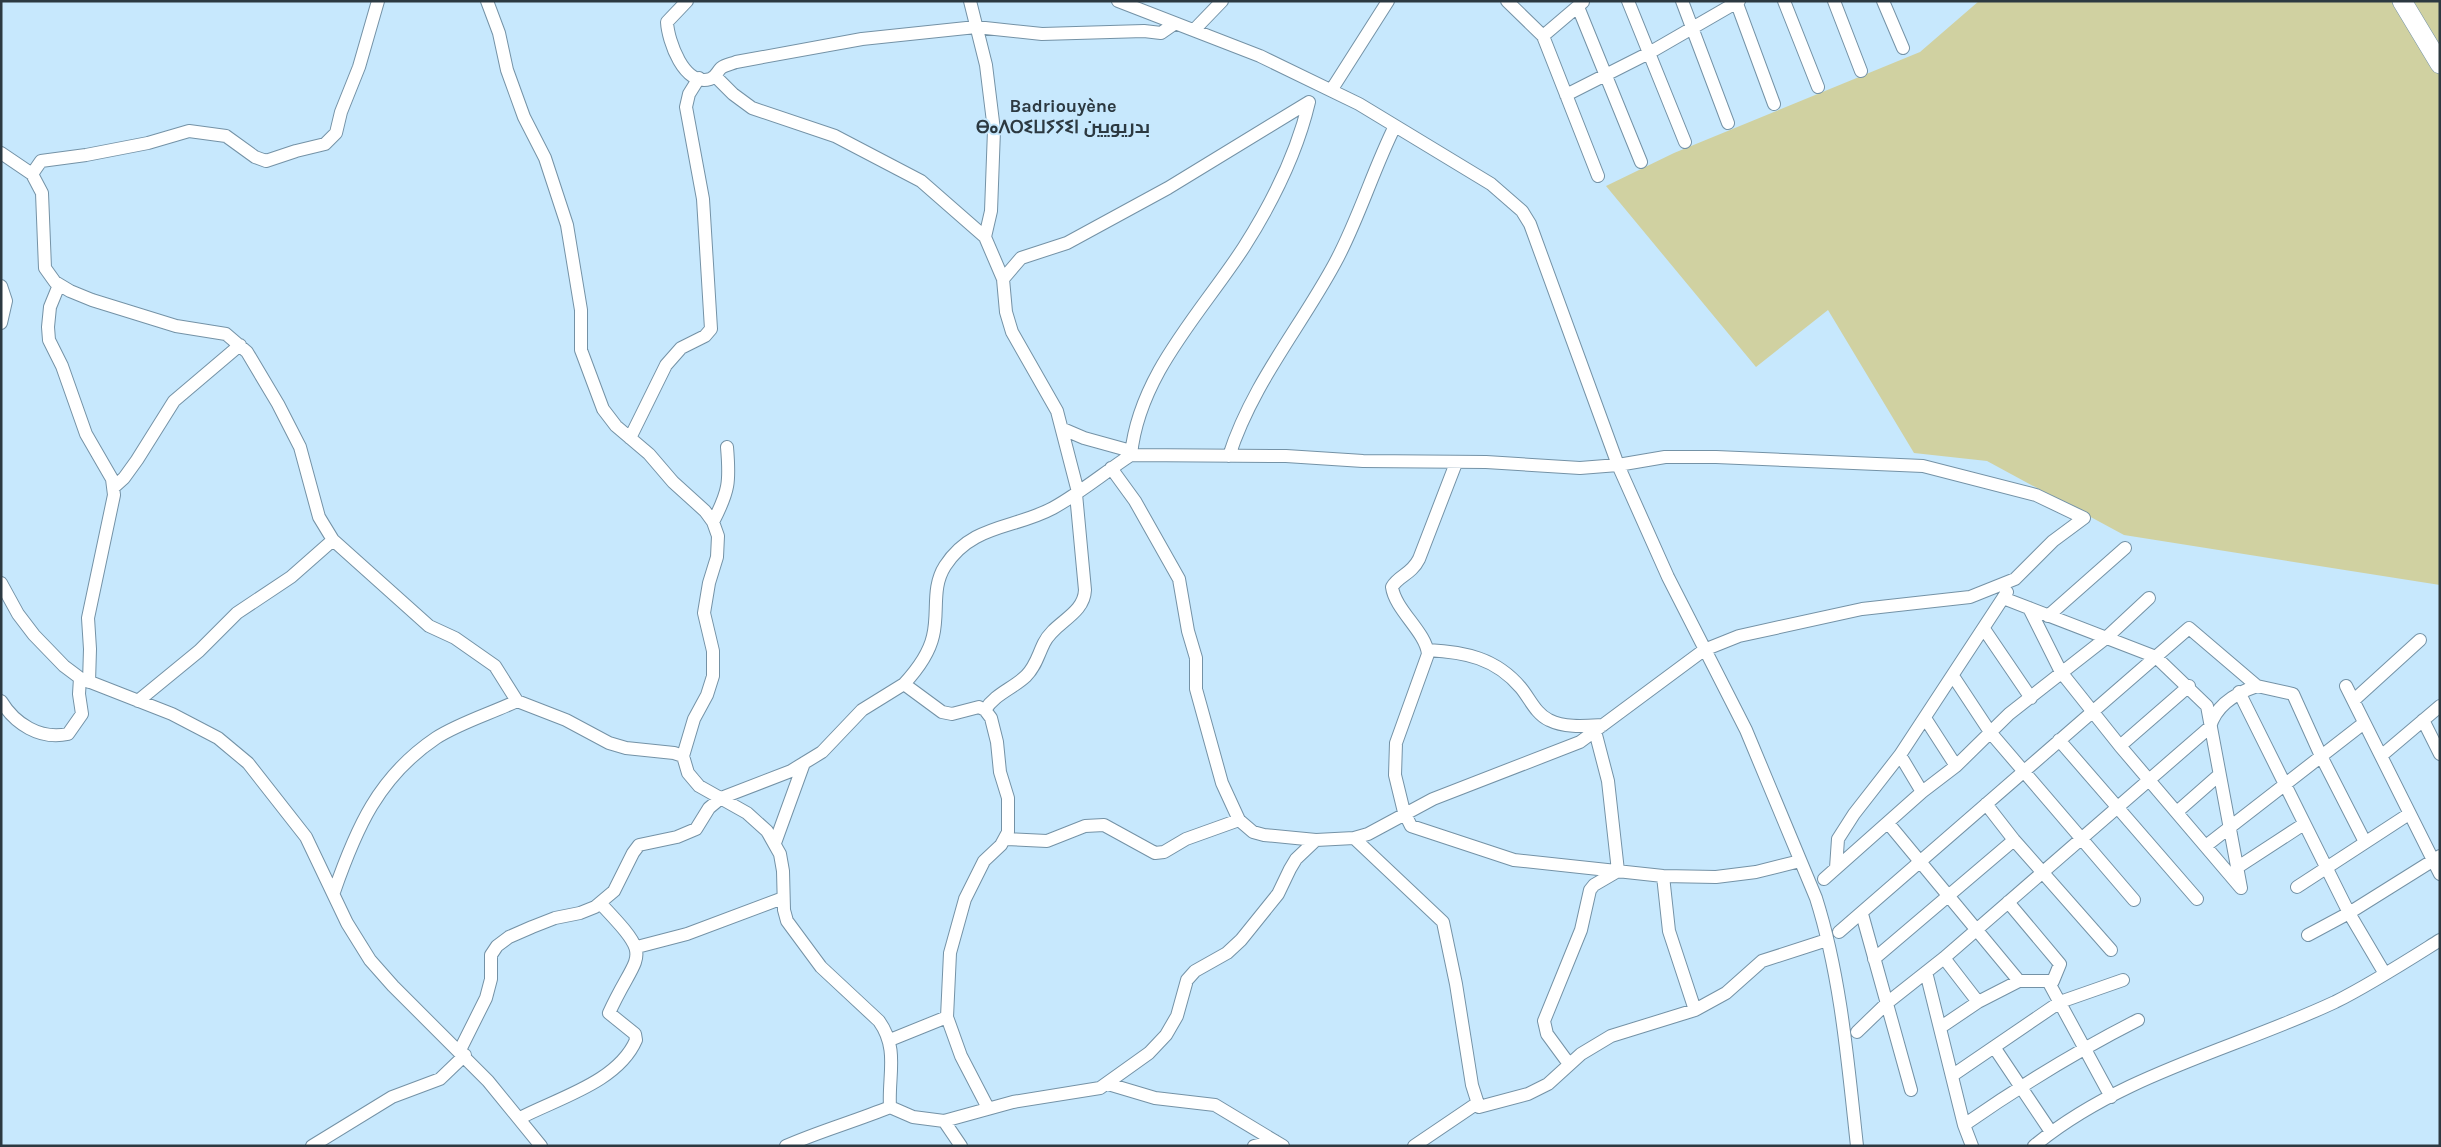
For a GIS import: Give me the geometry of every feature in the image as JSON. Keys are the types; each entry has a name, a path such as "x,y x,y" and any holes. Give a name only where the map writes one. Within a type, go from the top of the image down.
{"highway":[{"path":"2402,1 2440,64"}],"street":[{"path":"32,174 41,161 86,155 148,143 181,132 220,134 233,139 255,157 266,161 296,150 325,144 336,133 341,112 359,67 378,1"},
{"path":"487,1 499,33 507,70 521,111 545,158 567,225 582,310 581,350 603,409 610,420 649,454 673,482 705,511 713,522 718,536 718,546 704,613 713,651 713,676 707,696 694,719 683,756 688,773 693,780 747,813 767,832 775,843 783,871 783,898 788,921 799,939 830,976 879,1020 890,1040 890,1107"},
{"path":"687,1 667,22 667,34 674,53 684,67 699,78 710,79 722,67 728,64 862,39 976,27 1042,34 1161,32 1174,24"},
{"path":"970,1 991,91 994,130 990,211 985,237"},
{"path":"1196,29 1222,1"},
{"path":"1332,90 1388,1"},
{"path":"1508,1 1543,36 1598,176"},
{"path":"1628,1 1685,142"},
{"path":"1682,1 1728,123"},
{"path":"1784,1 1818,87"},
{"path":"1834,1 1861,72"},
{"path":"1883,1 1903,48"},
{"path":"1120,2 1174,24 1196,29 1317,82 1479,175 1522,211 1530,224 1618,466 1704,650 1746,730 1816,898 1827,940 1838,1000 1857,1146"},
{"path":"1566,96 1605,74 1649,53 1737,2 1774,104"},
{"path":"1543,36 1581,4 1605,74 1641,162"},
{"path":"715,76 733,94 752,108 835,136 912,176 938,194 985,237 1003,279 1006,312 1012,332 1047,392 1063,429 1077,493 1086,590 1084,599 1076,612 1050,635 1044,643 1038,660 1025,677 997,696 984,710"},
{"path":"630,438 666,364 681,348 705,336 711,329 704,199 686,107 689,94 699,78"},
{"path":"312,1146 392,1097 440,1079 462,1053 486,998 492,979 491,955 497,946 509,937 532,927 555,918 580,913 600,904 614,891 636,848 643,842 677,837 696,829 709,808 721,798 791,771 822,752 862,710 904,684 916,671 930,646 934,629 938,579 954,554 964,544 988,530 1034,517 1077,493 1131,453 1140,411 1154,381 1182,335 1244,247 1268,204 1295,148 1317,82"},
{"path":"1003,279 1021,258 1067,243 1168,188 1309,102"},
{"path":"1229,456 1237,430 1267,370 1337,260 1395,126"},
{"path":"1,153 32,174 42,193 45,268 48,276 59,285 92,300 176,326 226,334 247,352 270,389 300,447 319,517 332,540 429,626 456,638 495,666 517,701 566,720 609,743 626,748 674,753 683,756"},
{"path":"1,701 21,725 48,734 68,734 82,714 78,694 84,680 88,618 112,506 114,487 110,474 80,420 62,366 49,340 50,307 59,285"},
{"path":"1,286 6,301 1,323"},
{"path":"114,487 124,478 151,441 174,401 240,345"},
{"path":"1063,429 1131,453 1286,456 1580,468 1618,466 1665,458 1716,457 1923,466 2036,495 2084,518 2053,541 2014,579 1984,629 1900,755 1854,814 1838,839 1836,868"},
{"path":"713,522 726,497 730,478 727,448"},
{"path":"1456,462 1420,559 1413,570 1397,580 1392,586 1394,594 1428,650 1427,660 1396,743 1395,775 1408,822 1417,829 1514,860 1663,876 1716,877 1756,872 1800,861"},
{"path":"1111,468 1135,501 1179,579 1188,631 1196,658 1196,689 1222,783 1239,820 1253,832 1264,836 1316,840 1354,838 1404,812 1493,774 1559,752 1580,742 1704,650 1740,636 1862,609 1970,597 2014,579"},
{"path":"138,701 199,651 237,612 291,577 332,540"},
{"path":"2048,616 2125,548"},
{"path":"1,583 18,614 34,635 64,666 84,680 172,714 218,738 248,763 306,837 334,892 347,923 370,960 393,986 462,1053 520,1118 541,1146"},
{"path":"2003,598 2029,608 2048,616 2156,657 2188,686 2206,706 2241,888 2207,845 2120,746 2060,672 2029,608"},
{"path":"1824,879 1922,792 1956,766 1990,732 2060,672 2106,638 2149,598"},
{"path":"1839,932 2189,628 2257,686 2293,694 2320,756 2365,842"},
{"path":"1984,629 2031,698"},
{"path":"2354,700 2420,640"},
{"path":"1428,650 1470,654 1498,666 1521,687 1536,708 1549,720 1567,725 1599,728"},
{"path":"1953,676 1990,732 2134,900"},
{"path":"904,684 942,712 952,714 979,707 984,710 991,718 994,728 1000,772 1008,798 1008,832 1006,839 984,861 965,899 950,953 947,1016 961,1056 988,1108"},
{"path":"2120,746 2188,686"},
{"path":"1857,1032 1887,1002 1944,958 2210,727 2214,714 2239,692 2257,686"},
{"path":"2346,686 2409,814 2436,858 2440,874"},
{"path":"2239,692 2349,913 2385,974"},
{"path":"334,892 357,833 375,798 408,761 437,738 517,701"},
{"path":"2381,756 2440,706"},
{"path":"1925,718 1956,766"},
{"path":"2423,720 2440,754"},
{"path":"2207,845 2364,722"},
{"path":"1599,728 1608,781 1618,871"},
{"path":"2059,740 2197,899"},
{"path":"1900,755 1922,792"},
{"path":"775,843 804,763"},
{"path":"2178,811 2219,775"},
{"path":"1986,804 2014,840 2111,950"},
{"path":"2297,888 2409,814"},
{"path":"1006,839 1047,841 1085,826 1104,825 1155,853 1164,852 1186,839 1239,820"},
{"path":"1888,824 2019,981"},
{"path":"2238,867 2304,824"},
{"path":"1354,838 1443,922 1476,1104 1481,1107 1528,1094 1556,1078 1569,1064 1611,1036 1695,1010 1726,993 1762,961 1827,940"},
{"path":"786,1146 890,1107 913,1117 944,1121 988,1108 1100,1088 1108,1084 1149,1053 1166,1035 1177,1016 1187,980 1195,971 1227,953 1241,940 1278,894 1296,859 1316,840"},
{"path":"1874,959 2014,840"},
{"path":"2308,935 2349,913 2436,858"},
{"path":"1569,1064 1547,1034 1544,1021 1581,930 1590,890 1594,885 1618,871"},
{"path":"1663,876 1669,931 1695,1010"},
{"path":"637,947 687,934 783,898"},
{"path":"1940,1027 1978,1002 2019,981 2054,981 2060,964 2008,902"},
{"path":"520,1118 591,1085 624,1061 636,1040 635,1034 609,1013 637,961 637,947 623,928 600,904"},
{"path":"1862,914 1911,1090"},
{"path":"2034,1146 2079,1113 2153,1077 2335,1002 2440,940"},
{"path":"1944,958 1978,1002"},
{"path":"1926,972 1964,1125 1972,1146"},
{"path":"1953,1075 2060,1002 2123,980"},
{"path":"2048,981 2111,1097"},
{"path":"890,1040 947,1016"},
{"path":"1964,1125 2020,1086 2085,1047 2138,1020"},
{"path":"1994,1047 2051,1132"},
{"path":"1108,1084 1155,1098 1215,1105 1279,1143"},
{"path":"1414,1146 1476,1104"},
{"path":"944,1121 962,1146"},
{"path":"1254,1146 1279,1143"}],"green space":[{"path":"1979,1 2440,1 2440,585 2124,535 1987,461 1914,453 1828,310 1756,367 1606,186 1674,153 1920,52"}],"district":[{"name":"Badriouyène ⴱⴰⴷⵔⵉⵡⵢⵢⵉⵏ بدريويين","path":"1063,116"}]}
